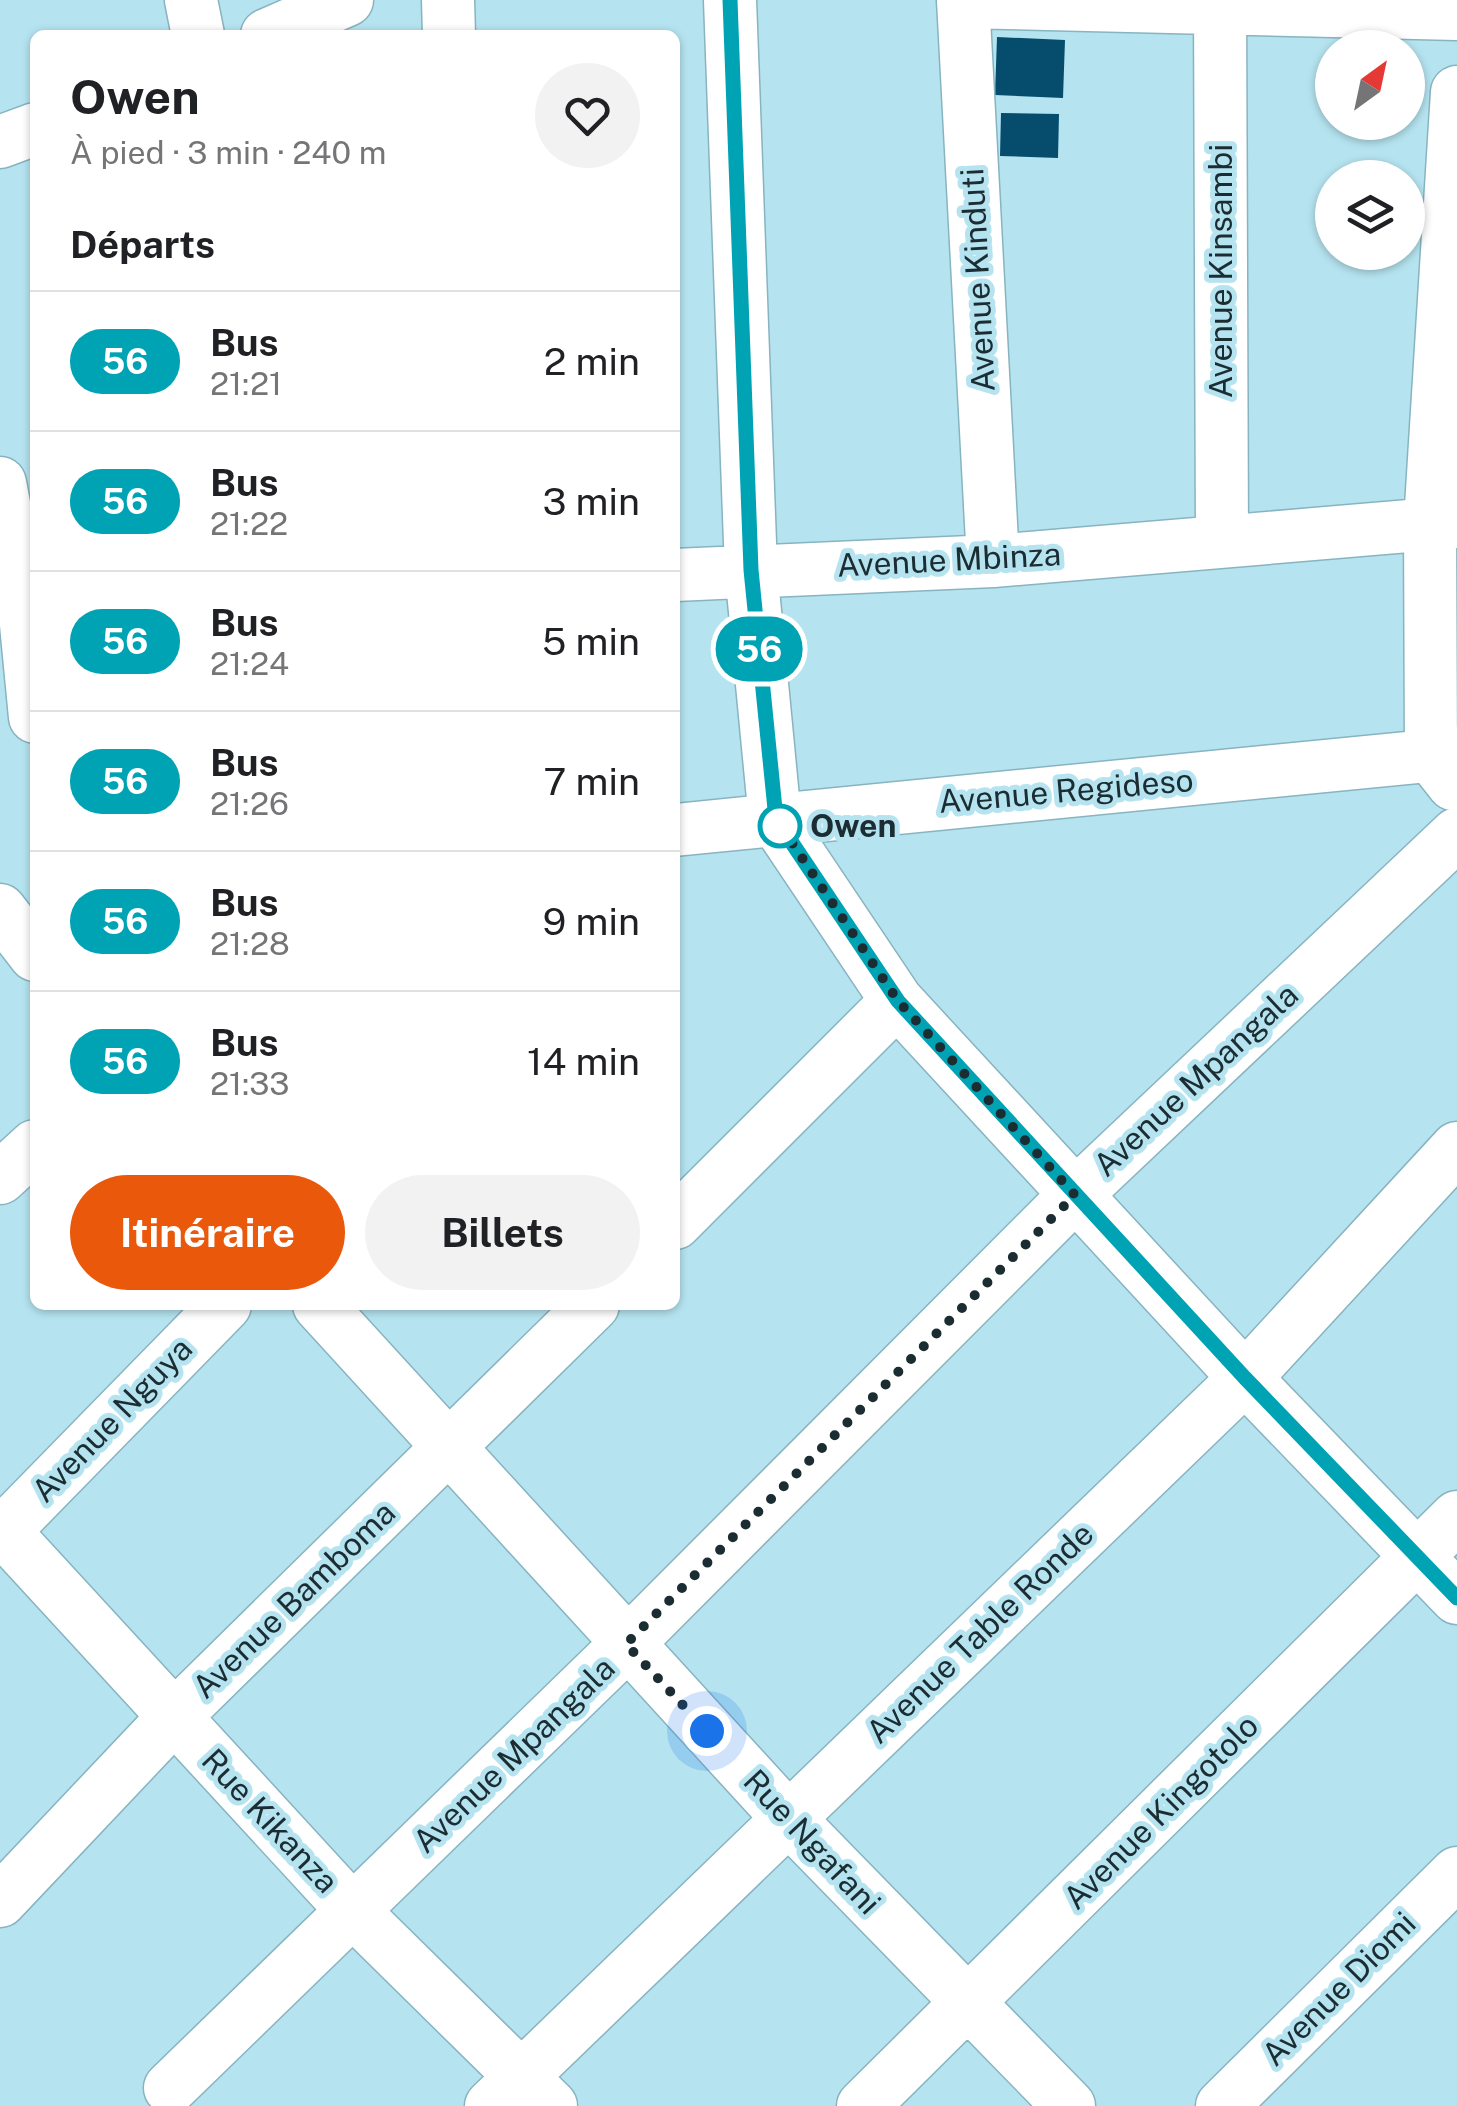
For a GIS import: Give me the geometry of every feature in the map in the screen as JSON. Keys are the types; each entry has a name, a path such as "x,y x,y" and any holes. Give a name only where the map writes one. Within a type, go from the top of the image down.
{"street":[{"path":"191,0 197,30"},
{"path":"278,30 347,0"},
{"path":"448,0 448,30"},
{"path":"730,0 751,570 776,819 898,1001 1245,1378 1457,1598"},
{"path":"963,1 1457,14"},
{"name":"Avenue Kinduti","path":"963,1 993,560"},
{"name":"Avenue Kinsambi","path":"1220,5 1222,541"},
{"path":"1448,766 1444,522 1457,92"},
{"path":"0,142 30,130"},
{"path":"0,483 30,614"},
{"name":"Avenue Mbinza","path":"680,575 993,560 1444,522"},
{"name":"Avenue Regideso","path":"680,831 776,819 1448,766"},
{"name":"Avenue Mpangala","path":"170,2088 626,1644 1075,1195 1457,834"},
{"path":"0,898 30,890"},
{"path":"0,910 30,949"},
{"path":"680,1219 898,1001"},
{"name":"Avenue Table Ronde","path":"521,2096 788,1818 1245,1378 1457,1148"},
{"path":"0,1178 30,1151"},
{"name":"Avenue Nguya","path":"1,1532 219,1310"},
{"name":"Rue Ngafani","path":"324,1310 788,1818 1069,2106"},
{"name":"Avenue Bamboma","path":"0,1901 174,1717 589,1310"},
{"name":"Avenue Kingotolo","path":"863,2106 1457,1516"},
{"name":"Rue Kikanza","path":"1,1532 521,2096"},
{"name":"Avenue Diomi","path":"1222,2106 1457,1873"}],"building":[{"path":"997,37 1065,40 1063,98 995,95"},
{"path":"1001,113 1059,114 1058,158 1000,156"}],"bus line":[{"name":"56","path":"730,0 751,570 776,819 898,1001 1245,1378 1457,1598"}],"place":[{"name":"Owen","path":"780,826"}],"route":[{"path":"707,1731 626,1644 1075,1195 898,1001 776,819 780,826"}]}
